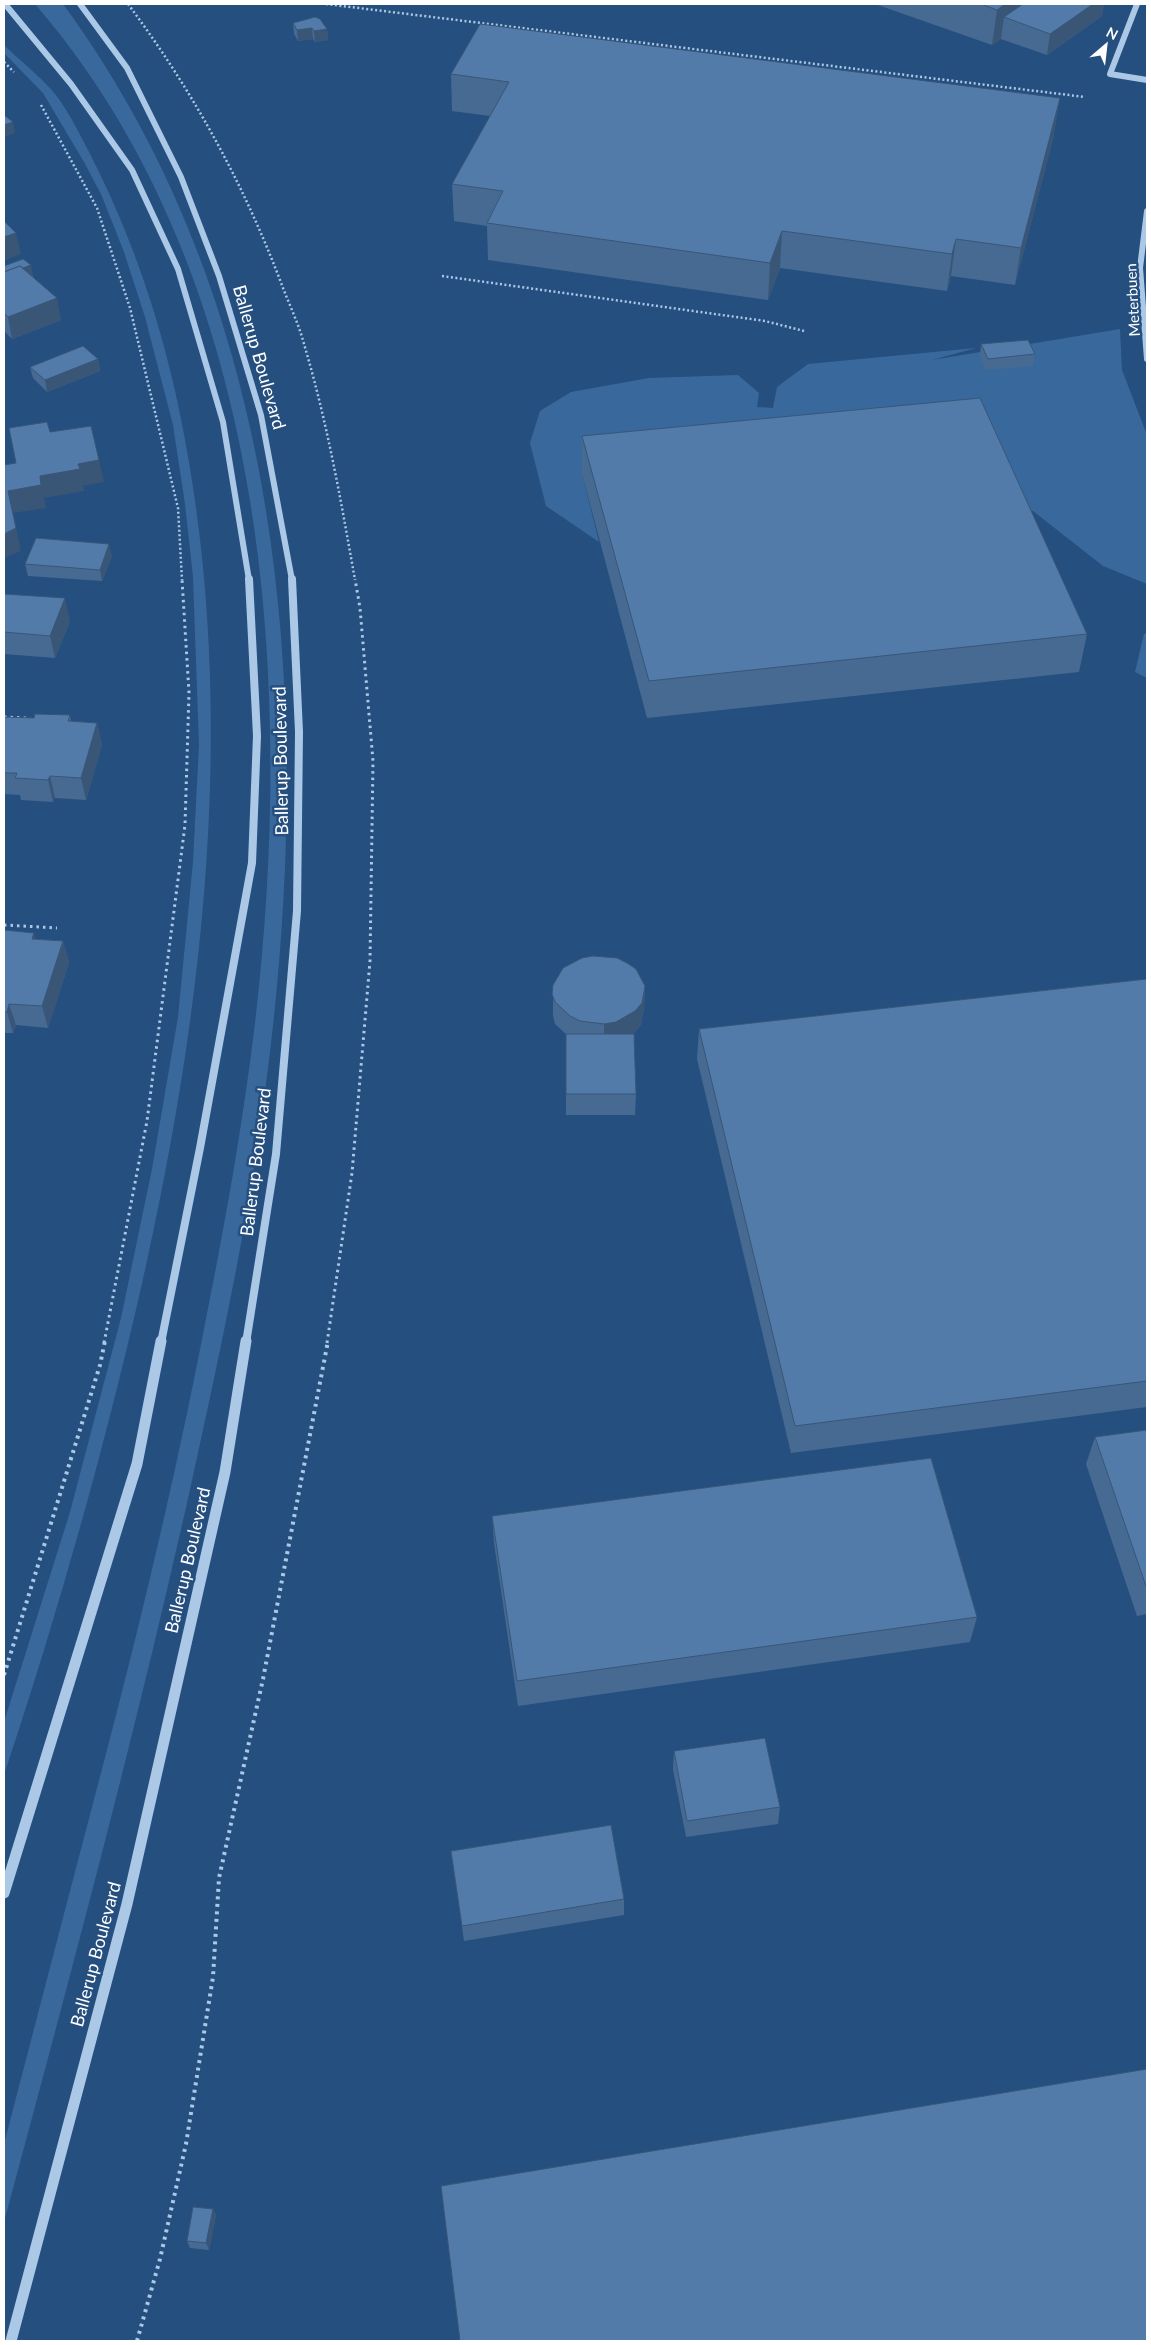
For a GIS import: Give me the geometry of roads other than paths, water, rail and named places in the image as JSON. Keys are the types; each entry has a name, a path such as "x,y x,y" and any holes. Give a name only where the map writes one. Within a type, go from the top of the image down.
{"street":[{"name":"Ballerup Boulevard","path":"4,1893 137,1464 200,1148 252,863 257,736 249,579 223,422 178,269 132,170 71,84 5,4"},
{"name":"Ballerup Boulevard","path":"11,2341 127,1904 225,1472 276,1154 297,911 300,732 292,577 261,415 219,276 181,177 127,68 80,4"},
{"path":"1137,4 1110,74 1147,80"},
{"name":"Meterbuen","path":"1147,211 1140,268 1147,359"}]}
